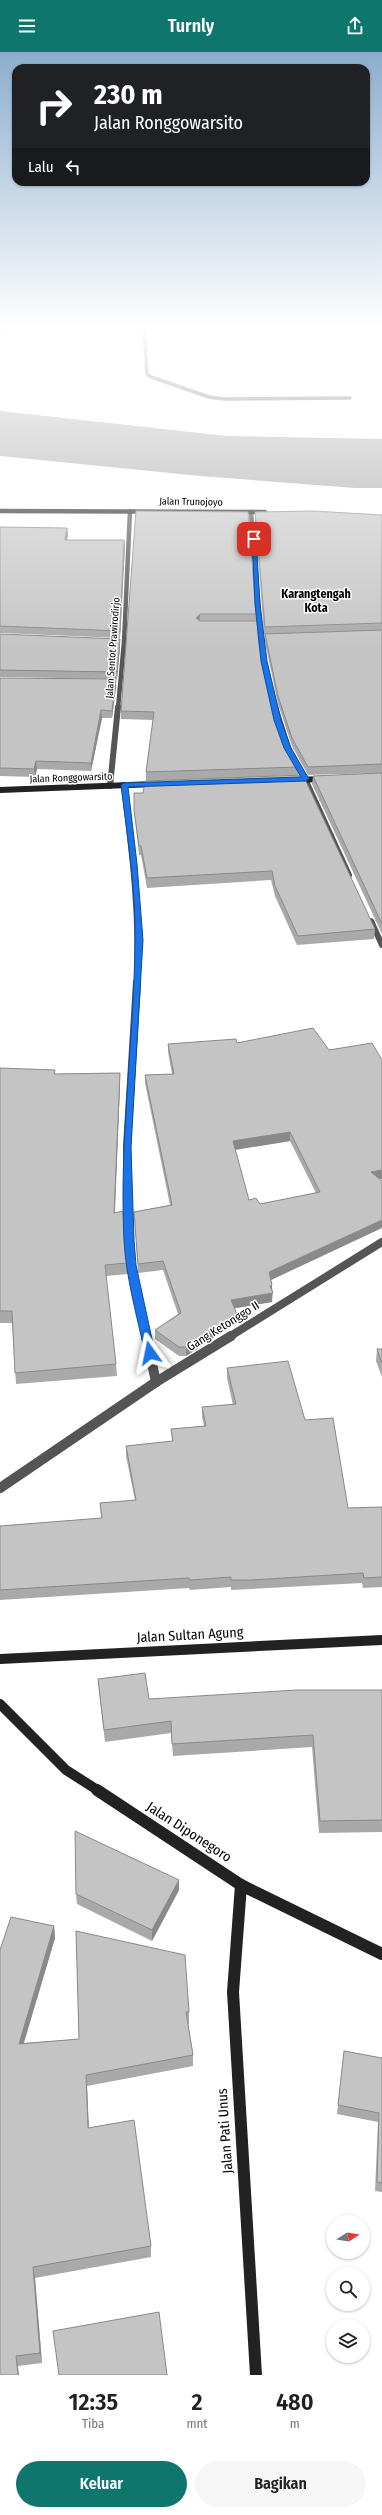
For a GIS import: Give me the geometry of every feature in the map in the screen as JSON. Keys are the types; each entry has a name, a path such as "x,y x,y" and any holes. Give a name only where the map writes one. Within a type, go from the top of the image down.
{"street":[{"name":"Jalan Trunojoyo","path":"0,511 130,510 274,512"},
{"name":"Jalan Sentot Prawirodirjo","path":"110,786 124,642 130,510"},
{"path":"251,512 259,625 278,720 288,748 306,779 354,885"},
{"path":"252,625 259,625"},
{"path":"261,638 268,638"},
{"path":"116,642 124,642"},
{"path":"112,683 120,683"},
{"path":"290,780 328,779"},
{"name":"Jalan Ronggowarsito","path":"0,790 164,784"},
{"path":"124,785 134,864 139,940 127,1147 129,1240 131,1265 156,1382"},
{"path":"366,912 382,945"},
{"name":"Gang Ketonggo II","path":"0,1488 156,1382 382,1242"},
{"name":"Jalan Sultan Agung","path":"0,1660 382,1640"},
{"name":"Jalan Diponegoro","path":"0,1704 66,1770 240,1885 382,1954"},
{"name":"Jalan Pati Unus","path":"240,1885 233,1992 256,2375"}],"shaded area":[{"path":"0,434 213,434 227,436 382,439 382,488 355,488 200,476 0,456"}],"building":[{"path":"136,511 248,512 256,614 200,614 196,618 200,621 257,621 259,643 271,701 284,741 298,767 146,772 154,712 121,711"},
{"path":"313,511 382,515 382,623 265,627 255,512"},
{"path":"0,527 67,528 65,540 124,540 120,631 0,626"},
{"path":"382,630 382,764 308,767 292,738 278,696 265,634"},
{"path":"0,634 120,639 117,672 0,670"},
{"path":"0,678 116,679 112,711 101,710 91,763 36,761 34,769 0,768"},
{"path":"382,773 382,924 313,776"},
{"path":"303,775 375,929 298,936 275,886 272,871 147,878 141,846 139,846 134,810 134,793 143,793 145,781"},
{"path":"313,1028 329,1050 372,1043 382,1060 382,1170 371,1172 382,1181 382,1220 269,1272 272,1285 270,1286 273,1293 231,1300 237,1314 186,1347 179,1347 155,1330 181,1313 163,1261 138,1264 134,1212 172,1205 145,1075 174,1074 168,1044 236,1039 237,1043","holes":["290,1132 320,1192 260,1204 256,1198 249,1200 233,1141"]},
{"path":"0,1068 55,1070 54,1074 120,1073 114,1213 123,1211 127,1263 105,1265 116,1364 15,1373 12,1311 0,1311"},
{"path":"377,1349 382,1349 382,1363"},
{"path":"288,1361 305,1420 333,1418 348,1508 382,1507 382,1577 364,1578 363,1573 252,1580 231,1580 231,1577 190,1580 189,1578 0,1590 0,1526 102,1518 100,1503 136,1500 126,1446 173,1441 171,1429 206,1426 202,1407 236,1404 227,1368"},
{"path":"145,1673 149,1699 297,1690 382,1690 382,1820 320,1821 313,1735 172,1744 171,1721 104,1730 98,1679"},
{"path":"75,1831 179,1880 152,1930 76,1894"},
{"path":"11,1917 54,1926 19,2044 79,2039 76,1931 185,1955 189,2012 186,2012 193,2055 86,2075 88,2128 134,2120 151,2246 33,2267 40,2353 16,2356 18,2375 0,2375 0,1950"},
{"path":"344,2051 382,2058 382,2183 377,2182 379,2113 338,2105"},
{"path":"159,2312 167,2375 59,2375 53,2331"}],"district":[{"name":"Karangtengah Kota","path":"316,601"}],"route":[{"path":"150,1353 131,1265 129,1240 127,1147 131,1051 139,940 134,864 124,785 306,779 288,748 278,720 264,661 257,604 256,552 254,539"}]}
